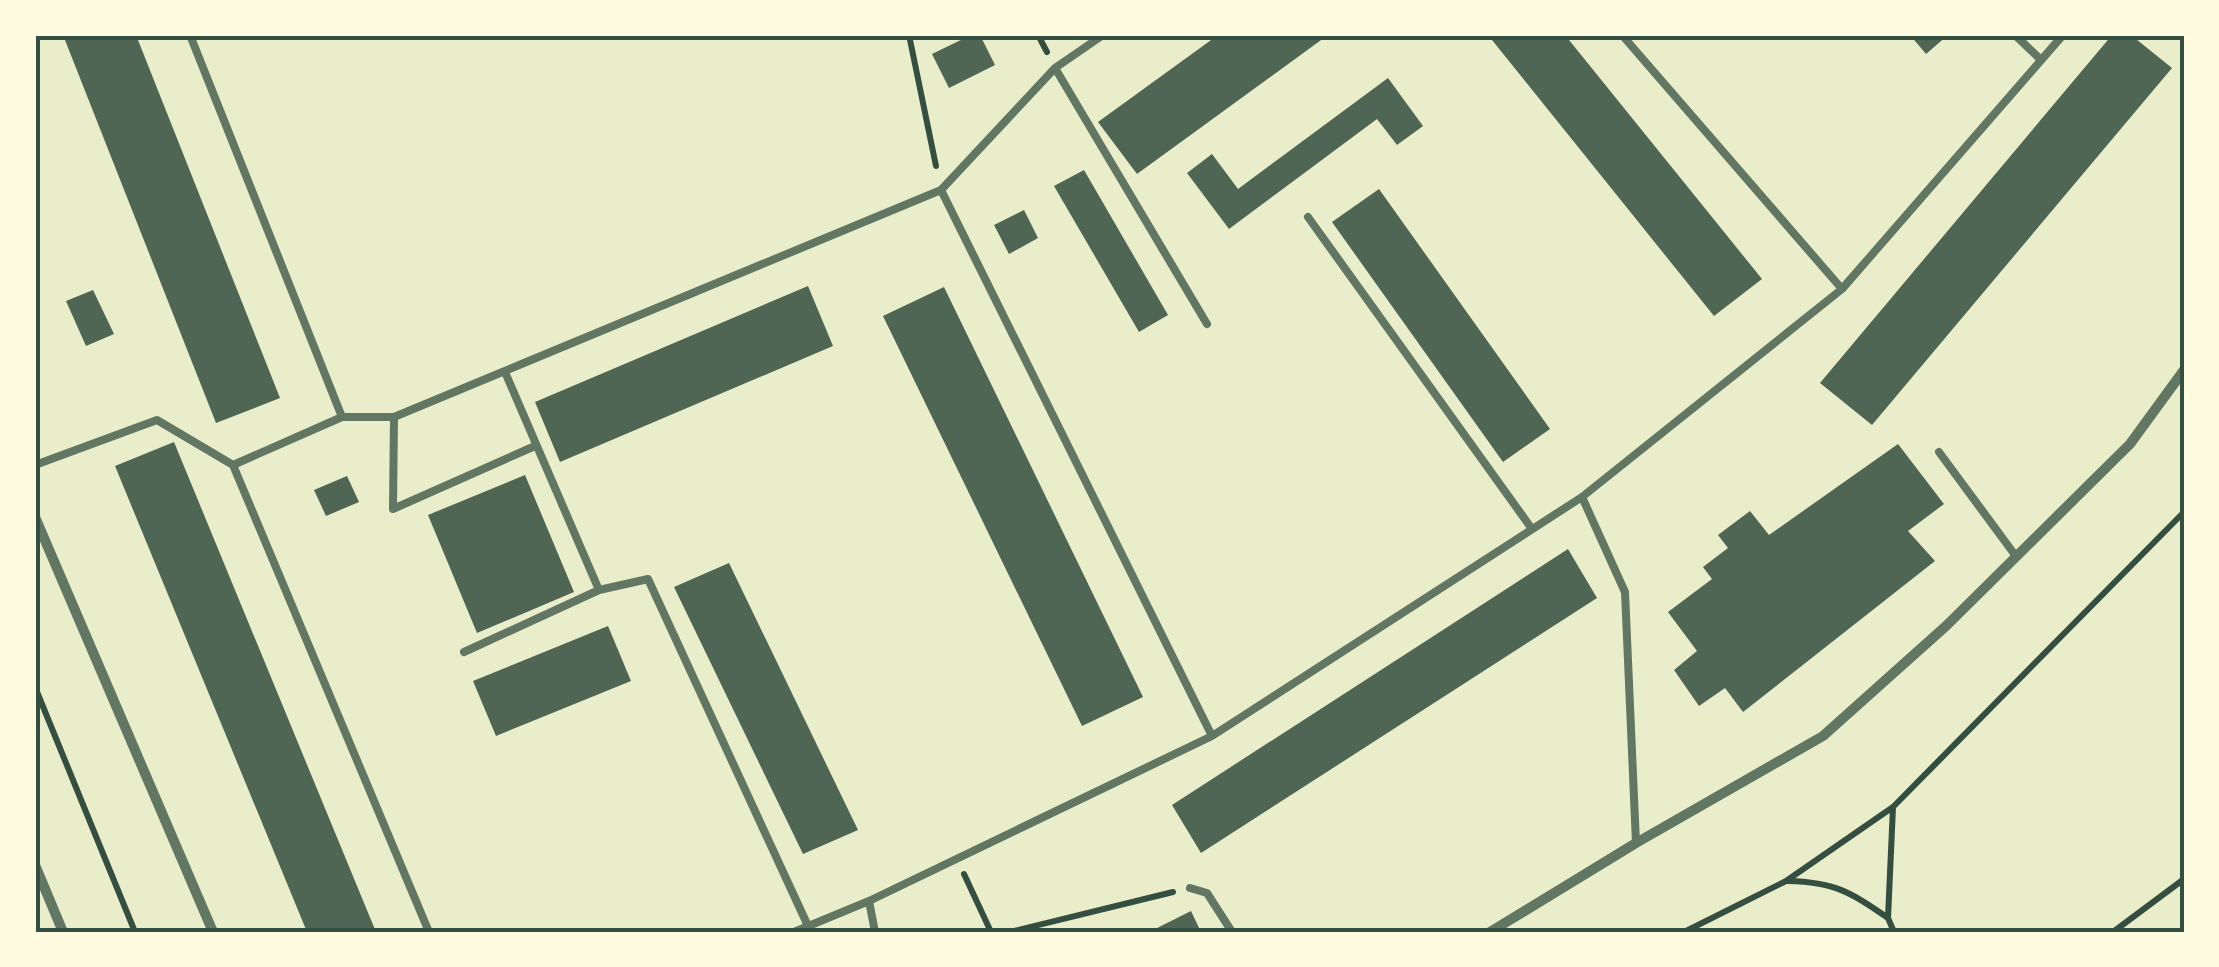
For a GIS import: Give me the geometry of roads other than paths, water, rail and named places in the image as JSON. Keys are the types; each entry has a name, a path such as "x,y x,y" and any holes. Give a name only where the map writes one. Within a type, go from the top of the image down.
{"street":[{"path":"1490,932 1823,736 1946,626 2130,444 2184,370"},
{"path":"35,517 212,932"},
{"path":"35,864 63,932"}],"lane":[{"path":"190,35 342,416"},
{"path":"233,465 342,416 394,416 941,190 1055,68 1104,35"},
{"path":"1622,35 1842,290"},
{"path":"2016,35 2040,59"},
{"path":"794,932 868,901 1212,736 1582,497 1842,290 2063,35"},
{"path":"1055,68 1208,324"},
{"path":"941,190 1212,736"},
{"path":"1308,217 1532,529"},
{"path":"505,372 599,590"},
{"path":"394,416 393,509 536,446"},
{"path":"35,465 157,420 233,465 429,932"},
{"path":"1939,452 2015,555"},
{"path":"1582,497 1626,592 1636,843"},
{"path":"464,652 599,590 648,579 808,926"},
{"path":"1190,888 1207,893 1232,932"},
{"path":"868,901 875,932"}]}
